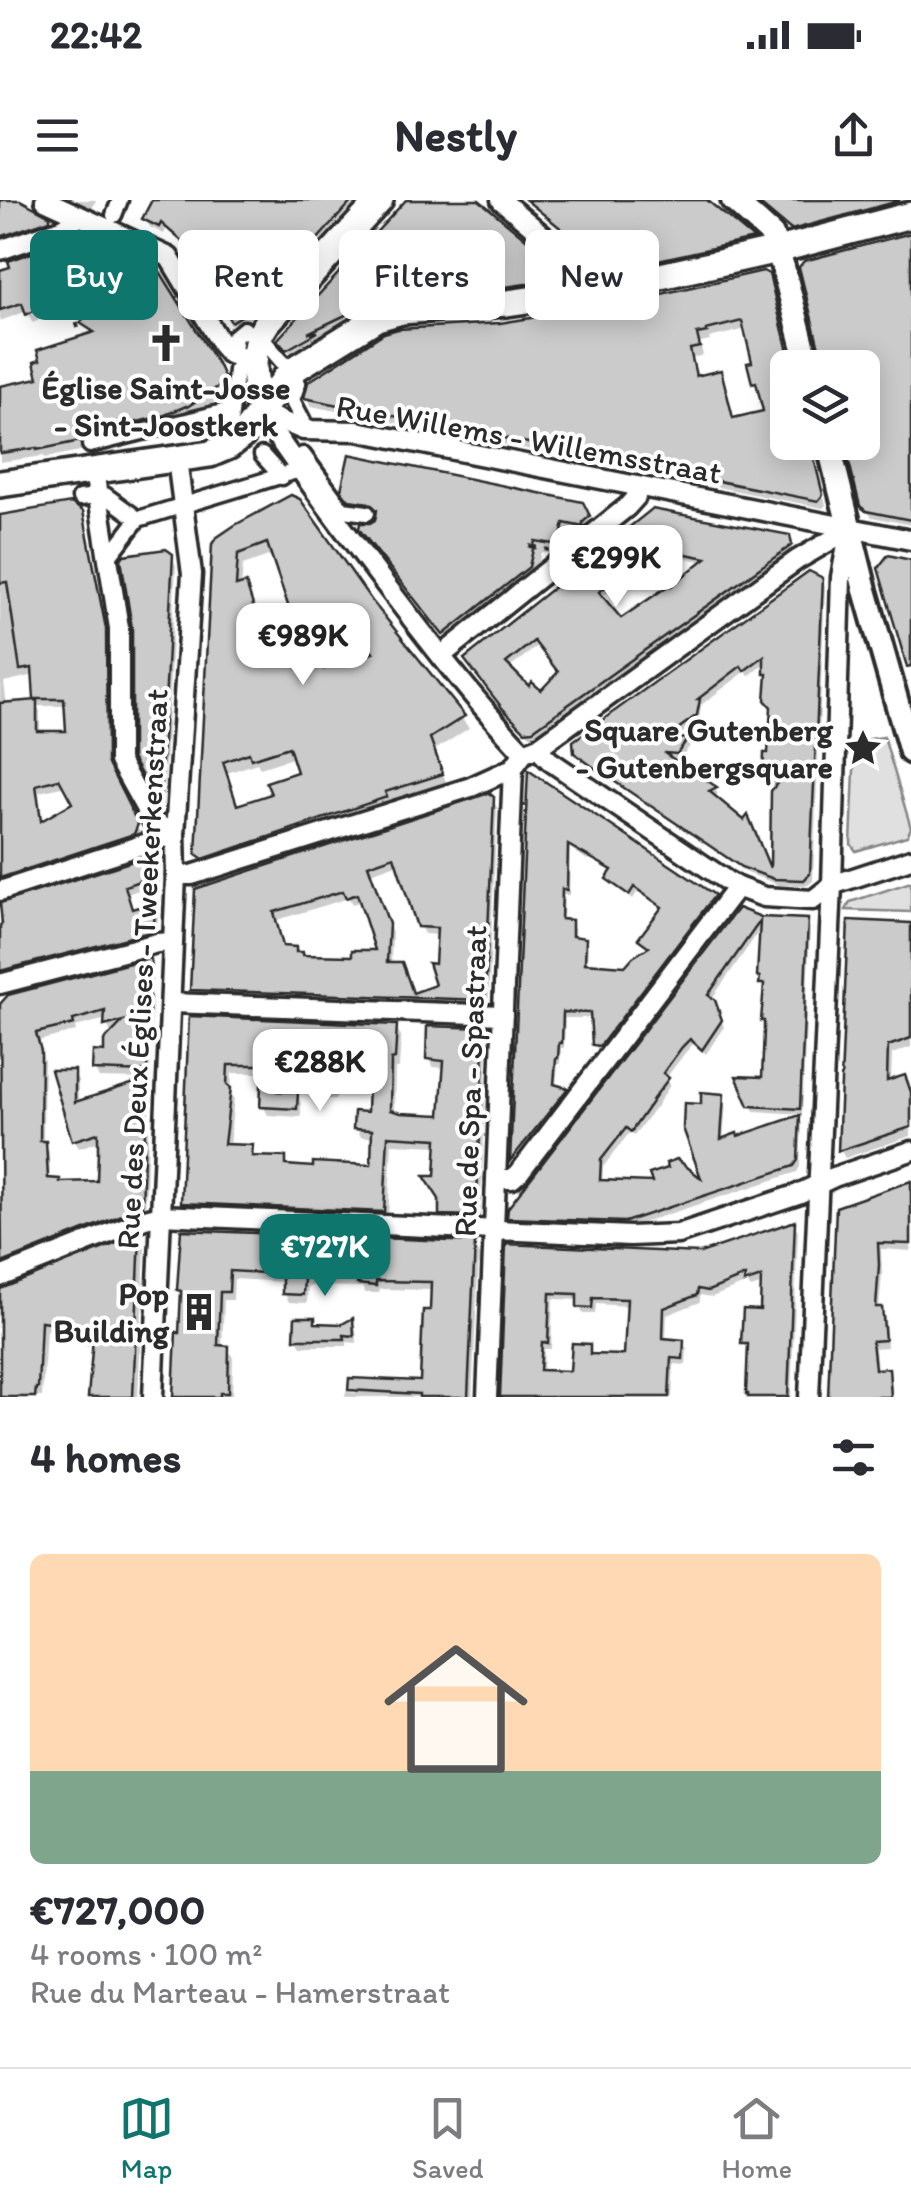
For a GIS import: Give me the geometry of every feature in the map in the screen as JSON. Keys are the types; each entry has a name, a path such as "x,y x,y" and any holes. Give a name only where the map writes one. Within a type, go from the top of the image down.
{"main road":[{"path":"260,412 247,354 267,323 380,200"},
{"path":"659,276 911,214"},
{"path":"0,484 90,478 210,454 243,435 290,372 377,318 402,311 525,300"}],"street":[{"path":"46,200 170,257 230,354 247,354 284,364"},
{"path":"114,215 120,200"},
{"path":"501,200 537,230"},
{"path":"732,200 772,235 804,350"},
{"path":"0,250 64,228 77,215"},
{"path":"247,354 234,338 244,329 249,334"},
{"path":"90,478 231,417 247,354"},
{"path":"295,378 298,383 292,400 303,421"},
{"path":"260,412 441,656 525,756 550,761 737,888 764,898 810,900 832,885 911,858"},
{"name":"Rue Willems - Willemsstraat","path":"260,412 304,430 357,431 911,540"},
{"path":"262,455 297,463 343,510 367,513"},
{"name":"Rue des Deux Églises - Tweekerkenstraat","path":"153,1397 175,834 192,574 178,459"},
{"path":"833,460 911,752"},
{"path":"108,558 138,519 297,463"},
{"path":"90,478 105,495 138,519"},
{"path":"90,478 108,558 118,628 119,761 153,822 175,834"},
{"path":"441,656 626,507 638,487"},
{"path":"808,1397 832,885 841,577 850,528"},
{"path":"176,876 192,875 488,781 796,560 850,528"},
{"path":"840,617 872,613"},
{"name":"Rue de Spa - Spastraat","path":"487,1397 502,1015 525,756"},
{"path":"0,890 175,834"},
{"path":"496,1180 512,1179 519,1172 737,888"},
{"path":"0,984 173,942"},
{"path":"171,1003 502,1015"},
{"path":"0,1277 161,1215 630,1236 678,1234 911,1152"}],"path":[{"path":"75,320 78,328"},
{"path":"529,546 554,551"}],"shaded area":[{"name":"Square Gutenberg - Gutenbergsquare","path":"884,737 911,828 907,836 856,851 851,844 855,745 857,741"},
{"path":"911,882 911,912 846,910 850,902"}],"building":[{"path":"0,200 20,200 50,216 50,220 0,237"},
{"path":"152,200 353,200 319,237 319,230 178,230 178,238 161,223 159,227 142,219"},
{"path":"406,200 479,200 525,238 525,284 505,287 505,230 378,230"},
{"path":"526,200 707,200 754,239 659,260 659,230 563,230"},
{"path":"755,200 899,200 899,201 791,230"},
{"path":"911,233 911,520 866,511 860,506 848,460 880,460 880,350 820,350 799,267 804,261"},
{"path":"30,254 30,313 26,315 22,303 0,310 0,270 10,267 8,261"},
{"path":"158,268 178,300 178,320 190,320 220,368 224,383 187,407 165,415 87,435 80,441 0,453 0,386 38,378 34,362 40,360 37,350 94,332 80,323 158,320"},
{"path":"763,271 769,274 788,350 770,350 770,460 814,460 823,495 818,501 304,398 308,382 384,333 525,319 659,320 659,295","holes":["742,321 752,362 747,363 763,411 733,418 721,370 696,376 690,349 700,347 697,334"]},
{"path":"339,273 339,318 308,333 318,332 286,350 277,340 295,320 319,320 319,294"},
{"path":"349,454 583,502 590,516 583,527 564,523 559,545 535,541 529,567 443,635 359,529 360,523 375,520 377,510 369,503 349,500 341,490"},
{"path":"291,495 300,499 372,601 465,716 430,738 443,774 203,859 196,854 212,544 235,525","holes":["267,543 294,623 262,634 246,583 236,586 238,554","351,627 373,653 324,669 314,639","289,747 297,772 266,782 271,794 237,805 223,762 249,753 251,759"]},
{"path":"71,503 83,511 106,629 107,762 138,824 134,834 0,878 0,703 37,700 37,731 66,731 64,699 34,699 32,668 20,670 7,582 0,583 0,515","holes":["59,779 72,803 41,821 36,785"]},
{"path":"652,509 790,535 792,545 533,730 525,731 503,709 464,659","holes":["636,544 706,558 621,618 599,592 645,556","534,641 558,672 541,690 532,682 529,686 506,663"]},
{"path":"166,549 173,554 160,797 154,798 132,758 132,628 121,559 124,555"},
{"path":"888,555 911,560 911,666 907,667 878,568"},
{"path":"809,571 823,578 810,874 804,880 774,879 741,867 574,753 573,741","holes":["764,656 765,700 771,707 763,780 779,781 771,791 770,868 748,815 744,820 709,791 717,787 664,753 677,754 688,738 663,740 697,715 698,699 741,666 744,671"]},
{"path":"528,770 715,895 600,1046 592,1045 590,1013 563,1012 554,1084 568,1088 510,1161","holes":["568,845 612,870 606,879 629,895 634,887 662,907 638,939 649,947 625,966 585,963 586,938 572,936 572,920 561,919 562,889 567,890"]},
{"path":"489,793 494,797 485,1000 190,990 195,889","holes":["394,856 417,927 437,928 435,964 428,963 435,985 413,993 402,962 387,962 389,924 368,865","343,891 346,898 357,894 375,950 352,950 352,956 303,955 296,952 296,947 283,946 274,912"]},
{"path":"152,855 156,858 156,875 125,886 132,909 155,902 154,931 0,971 0,903"},
{"path":"738,908 761,917 808,919 800,1109 749,1106 736,1076 762,1077 764,984 759,984 757,976 760,921 708,995 715,1000 722,1020 702,1050 690,1039 682,1047 663,1073 669,1078 631,1132 626,1128 601,1160 600,1180 652,1182 649,1174 668,1168 666,1163 677,1159 701,1178 683,1128 684,1103 701,1104 701,1092 724,1094 721,1139 800,1115 798,1160 794,1166 625,1222 507,1218 508,1208"},
{"path":"848,920 911,923 911,1038 888,1046 887,1081 905,1075 911,1092 911,1127 838,1151"},
{"path":"149,958 147,1072 92,1070 93,1051 104,1052 104,1041 123,1021 104,1026 105,1011 36,1033 41,1051 40,1141 46,1141 48,1178 60,1182 97,1181 98,1151 98,1133 72,1141 51,1070 75,1070 75,1102 147,1079 142,1207 2,1263 0,1004 8,995"},
{"path":"189,1016 397,1025 395,1059 391,1060 390,1110 440,1115 444,1061 426,1059 427,1026 485,1028 476,1216 439,1215 439,1199 424,1176 435,1176 437,1139 388,1136 384,1212 181,1203","holes":["334,1054 369,1055 367,1112 354,1111 353,1129 372,1130 371,1165 286,1165 286,1157 252,1156 253,1145 224,1144 231,1088 227,1085 228,1065 262,1065 260,1107 297,1109 298,1092 277,1091 278,1062 317,1064 316,1091 332,1091"]},
{"path":"911,1181 911,1244 878,1243 876,1307 882,1307 885,1340 872,1341 875,1369 889,1368 891,1397 828,1397 836,1207"},
{"path":"795,1221 788,1397 746,1394 748,1344 741,1344 743,1309 760,1310 761,1277 744,1283 745,1276 708,1291 698,1289 697,1295 664,1308 663,1338 684,1340 683,1359 671,1358 669,1397 500,1397 506,1244 700,1253","holes":["550,1293 577,1294 577,1307 592,1308 593,1298 627,1299 624,1355 590,1354 590,1344 572,1343 570,1371 540,1370 542,1342 548,1343"]},
{"path":"181,1230 475,1242 468,1397 348,1390 349,1378 420,1381 423,1310 430,1310 431,1282 376,1281 376,1286 357,1284 358,1279 304,1278 303,1295 282,1294 282,1274 230,1271 229,1292 220,1292 218,1345 229,1346 228,1393 220,1393 220,1397 173,1397"},
{"path":"140,1234 133,1397 88,1397 93,1338 70,1336 71,1325 41,1321 35,1397 0,1397 0,1289"},
{"path":"295,1317 342,1324 353,1318 354,1336 294,1339"}],"place":[{"name":"Église Saint-Josse - Sint-Joostkerk","path":"166,343"},
{"name":"Square Gutenberg - Gutenbergsquare","path":"863,748"},
{"name":"Pop Building","path":"199,1312"}]}
